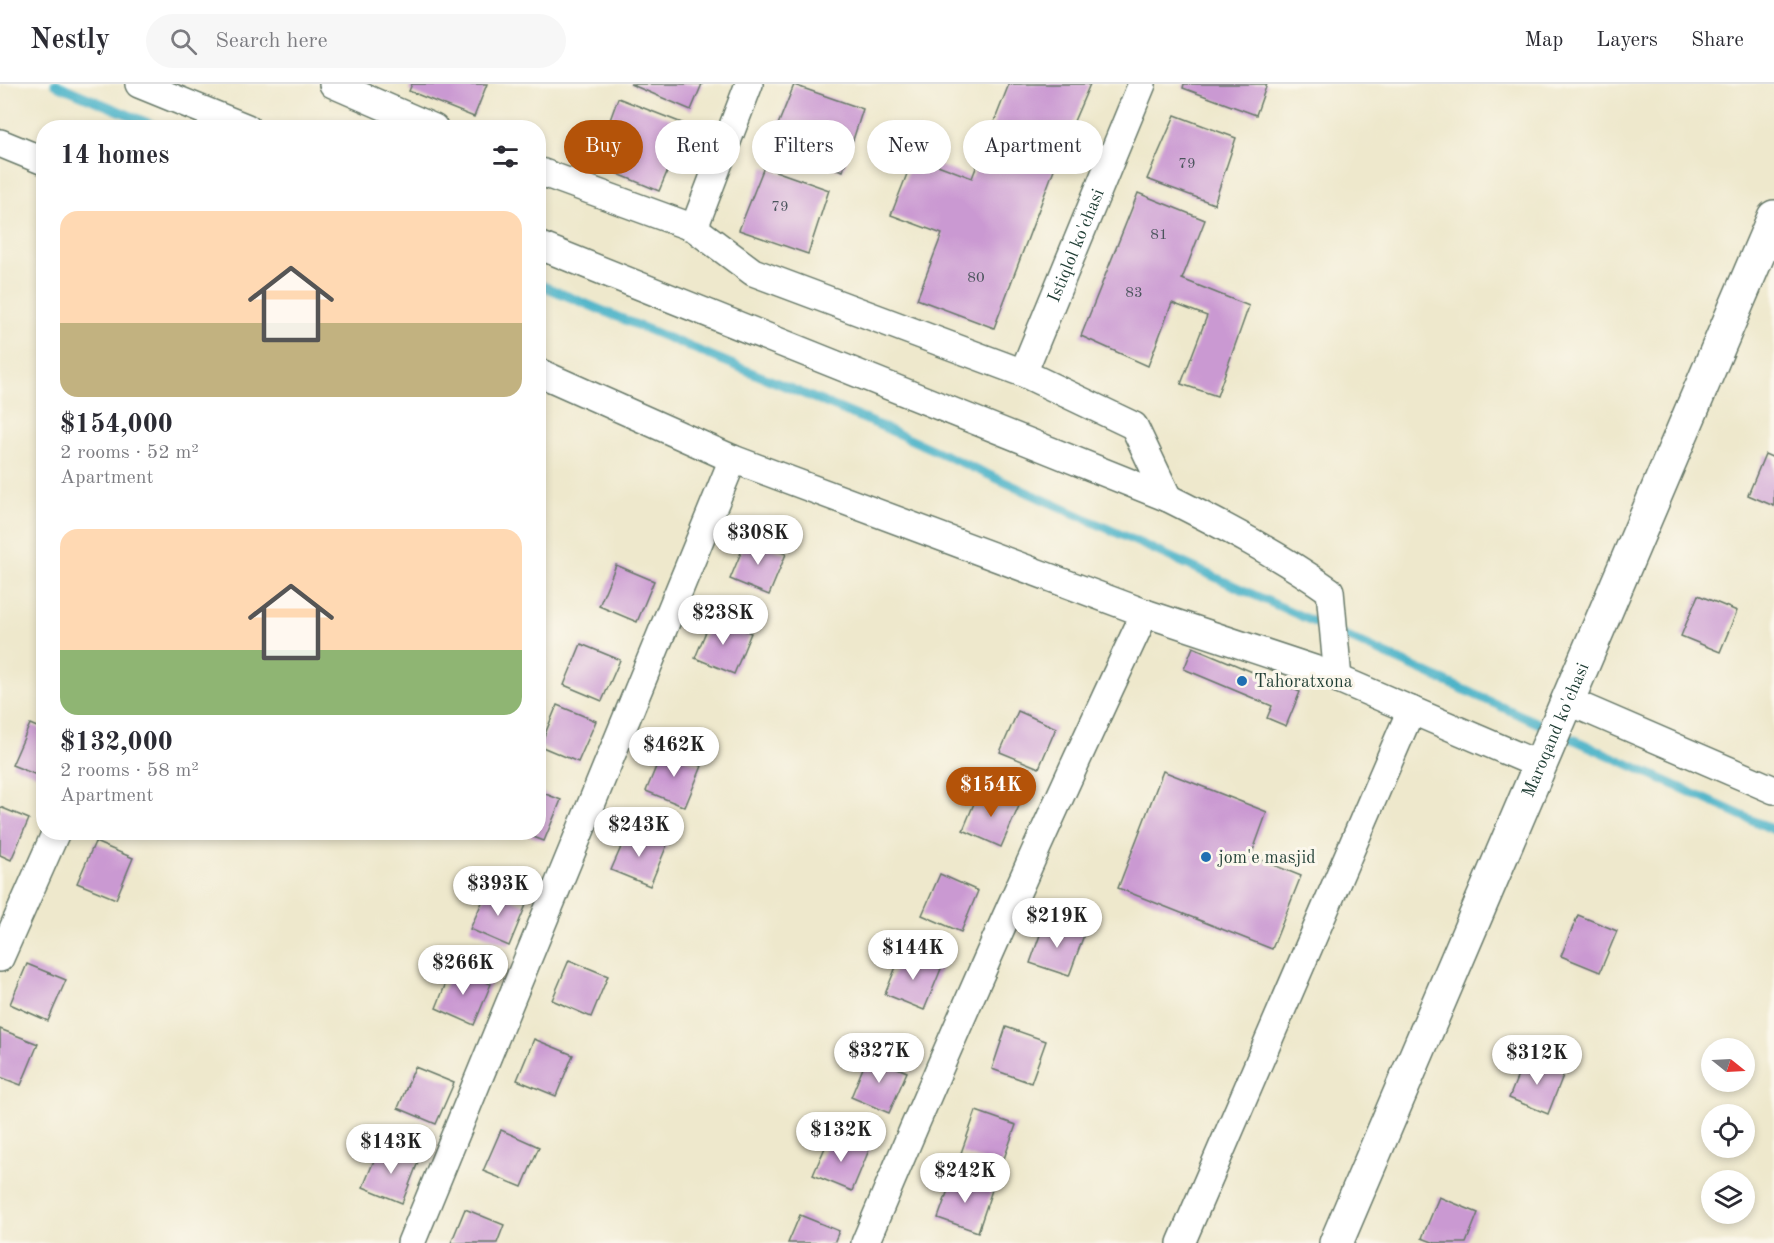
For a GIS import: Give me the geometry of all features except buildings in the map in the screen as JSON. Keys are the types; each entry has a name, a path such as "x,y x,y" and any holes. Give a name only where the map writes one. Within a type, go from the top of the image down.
{"street":[{"path":"139,84 227,120"},
{"path":"333,84 367,91 420,120"},
{"path":"694,228 749,84"},
{"name":"Istiqlol ko'chasi","path":"1023,373 1142,84"},
{"path":"0,143 36,158"},
{"path":"546,174 694,228 753,272 1023,373 1134,426 1168,498"},
{"name":"Maroqand ko'chasi","path":"1335,1243 1774,217"},
{"path":"546,248 1168,498 1297,568 1330,591 1338,679"},
{"path":"546,376 733,459 1145,613 1320,671 1539,765"},
{"path":"411,1243 733,459"},
{"path":"864,1243 1073,765 1145,613"},
{"path":"1568,701 1774,790"},
{"path":"1181,1243 1411,710"},
{"path":"0,958 52,840"}],"waterway":[{"path":"55,84 141,120"},
{"path":"546,287 874,423 1774,830"}],"place":[{"name":"Tahoratxona","path":"1242,681"},
{"name":"jom'e masjid","path":"1206,857"}]}
